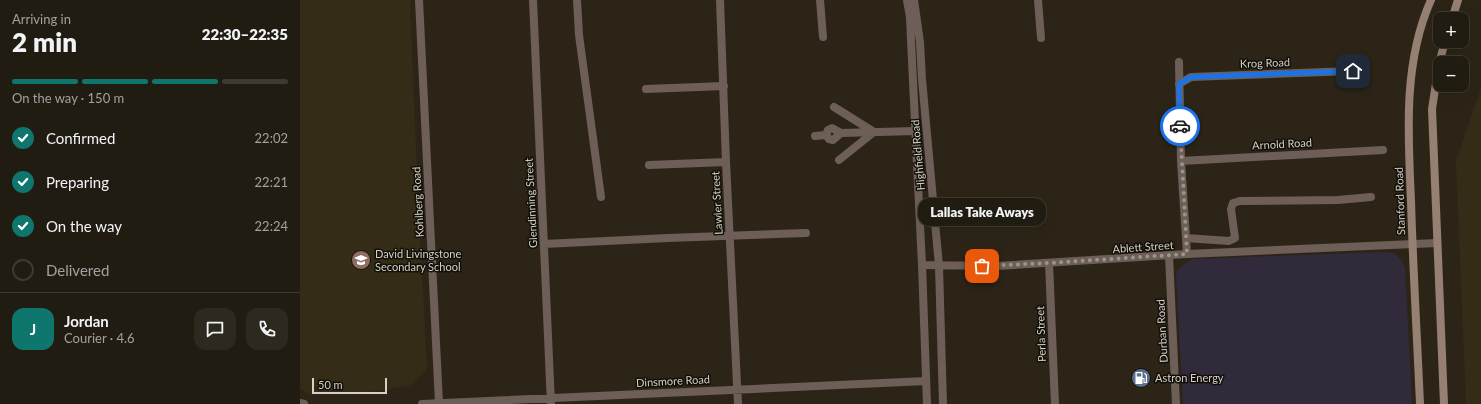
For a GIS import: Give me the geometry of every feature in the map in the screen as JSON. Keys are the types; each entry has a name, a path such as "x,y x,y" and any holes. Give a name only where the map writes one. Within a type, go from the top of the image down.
{"main road":[{"name":"Stanford Road","path":"1420,404 1412,245 1409,98 1416,47 1424,14 1431,0"},
{"path":"1454,12 1458,0"},
{"path":"1443,48 1439,64 1432,109 1444,404"}],"street":[{"name":"Kohlberg Road","path":"419,0 439,403"},
{"name":"Glendinning Street","path":"533,0 551,401"},
{"path":"577,0 579,35 601,197"},
{"name":"Lawler Street","path":"720,0 726,162 738,404"},
{"path":"820,0 823,37"},
{"name":"Highfield Road","path":"907,0 910,24 922,265 927,404"},
{"name":"Highfield Road","path":"914,0 920,42 939,266 943,404"},
{"path":"1038,0 1041,38"},
{"path":"1179,62 1181,161 1187,254"},
{"name":"Krog Road","path":"1179,84 1191,77 1353,71"},
{"path":"646,89 724,86"},
{"path":"834,107 874,132"},
{"path":"814,136 826,135 828,130 832,128 841,133 915,131"},
{"path":"839,160 874,132"},
{"name":"Arnold Road","path":"1181,161 1383,150"},
{"path":"649,165 726,162"},
{"path":"1186,238 1229,241 1235,238 1231,209 1233,203 1240,201 1338,200 1371,197"},
{"path":"544,244 806,233"},
{"name":"Ablett Street","path":"922,265 939,266 1049,263 1187,254 1437,243"},
{"name":"Durban Road","path":"1169,256 1176,404"},
{"name":"Perla Street","path":"1049,263 1055,404"},
{"name":"Dinsmore Road","path":"422,404 551,401 738,389 926,381"},
{"path":"300,403 304,404"}],"shaded area":[{"name":"David Livingstone Secondary School","path":"300,0 410,0 427,369 411,385 358,394 309,394 300,389"},
{"path":"1481,88 1481,404 1466,404 1456,161"},
{"path":"1383,252 1394,253 1402,261 1405,268 1412,404 1183,404 1176,272 1183,265 1192,259"}],"way so far":[{"path":"982,266 1187,254 1180,126"}],"place":[{"name":"David Livingstone Secondary School","path":"361,260"},
{"name":"Lallas Take Aways","path":"982,266"},
{"name":"Astron Energy","path":"1141,378"}],"route":[{"path":"1180,126 1179,84 1191,77 1353,71"}]}
